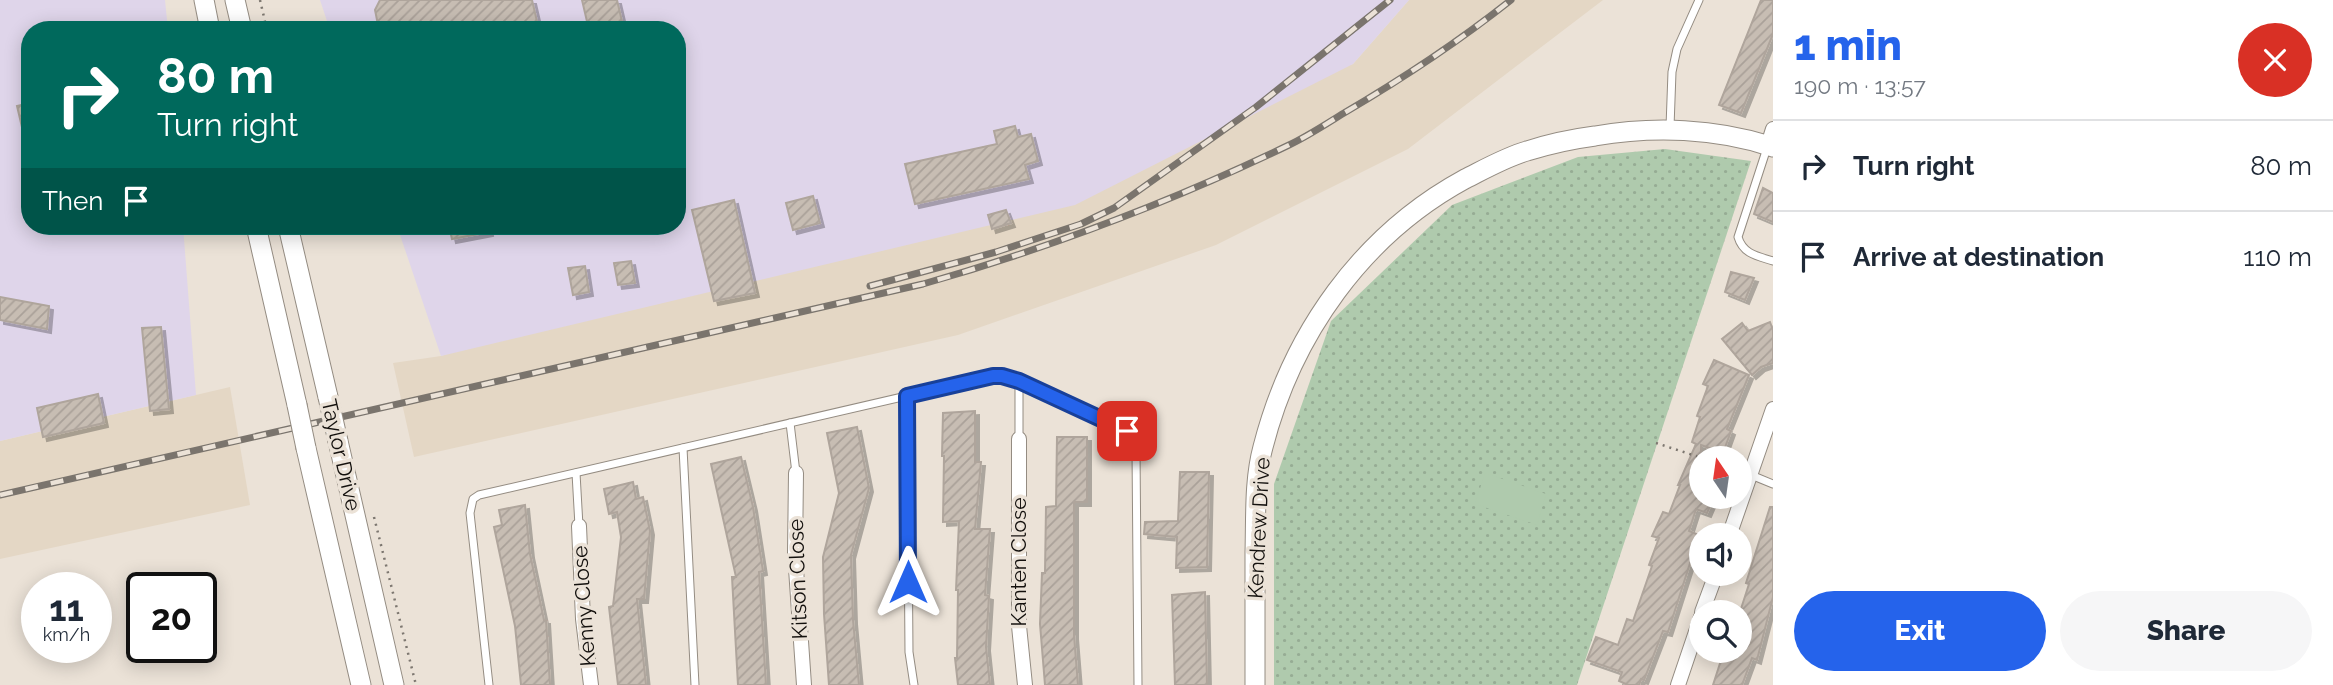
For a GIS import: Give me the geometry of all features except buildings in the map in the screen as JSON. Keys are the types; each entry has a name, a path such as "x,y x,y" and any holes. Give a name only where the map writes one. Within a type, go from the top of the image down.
{"main road":[{"path":"204,0 208,21"},
{"path":"235,0 240,21"},
{"name":"Kendrew Drive","path":"1255,685 1255,523 1262,450 1287,374 1325,306 1383,238 1415,211 1450,187 1525,151 1621,131 1670,129 1771,140"},
{"name":"Taylor Drive","path":"258,235 360,685"},
{"name":"Taylor Drive","path":"290,235 394,685"}],"street":[{"path":"1752,467 1773,408"},
{"name":"Kanten Close","path":"1019,439 1019,626 1025,685"},
{"name":"Kitson Close","path":"796,472 796,554 804,685"},
{"name":"Kenny Close","path":"579,526 583,619 591,685"},
{"path":"1678,685 1689,653"}],"lane":[{"path":"1670,129 1672,72 1677,49 1699,0"},
{"path":"1771,140 1738,237 1746,252 1773,261"},
{"path":"489,685 470,504 472,499 479,495 1002,376 1119,426 1127,431 1134,442 1138,685"},
{"path":"1019,381 1019,439"},
{"path":"907,396 909,643 914,685"},
{"path":"790,423 796,472"},
{"path":"683,448 695,685"},
{"path":"576,473 579,526"},
{"path":"1752,476 1773,484"}],"path":[{"path":"260,0 265,21"},
{"path":"1656,443 1689,454"},
{"path":"374,517 416,685"}],"shaded area":[{"path":"0,0 165,0 167,21 21,21 21,235 184,235 196,395 0,441"},
{"path":"320,0 1409,0 1353,64 1075,205 441,356 400,235 686,235 686,21 327,21"},
{"path":"1409,0 1603,0 1408,149 1216,245 958,335 414,457 393,363 441,356 1353,64"},
{"path":"230,387 250,505 0,559 0,441"}],"green space":[{"path":"1665,149 1751,161 1577,685 1274,685 1274,484 1331,321 1452,205 1578,157"},
{"path":"1485,473 1546,494 1537,525 1475,504"}],"railway":[{"path":"870,286 996,252 1081,224 1114,208 1256,107 1390,0"},
{"path":"0,495 923,284 1017,255 1155,205 1296,141 1408,73 1471,31 1511,0"}],"route":[{"path":"908,582 907,396 993,376 1010,377 1127,431"}]}
